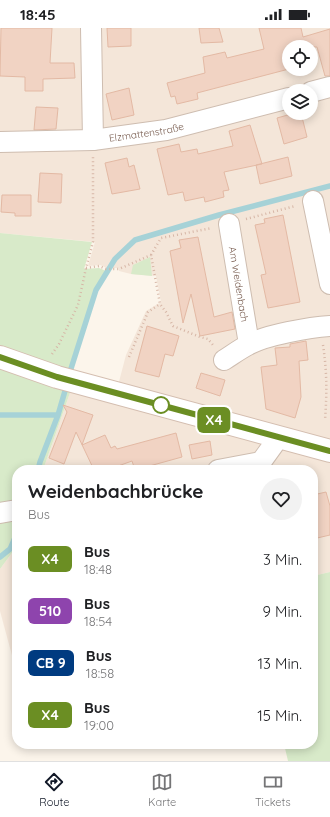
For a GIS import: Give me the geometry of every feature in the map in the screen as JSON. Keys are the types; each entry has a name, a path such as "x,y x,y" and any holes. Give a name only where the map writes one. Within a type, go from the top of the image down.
{"street":[{"path":"91,28 94,140"},
{"path":"318,90 330,87"},
{"name":"Elzmattenstraße","path":"0,142 94,140 166,130 282,100"},
{"path":"313,201 330,284"},
{"name":"Am Weidenbach","path":"229,224 249,344"},
{"path":"224,360 249,344 268,338 325,326"},
{"path":"0,357 57,377 330,451"},
{"path":"245,465 261,462 279,437"},
{"path":"0,513 12,511"}],"path":[{"path":"59,344 78,305 93,242 94,140"},
{"path":"86,268 99,266 106,269 119,269 150,255 160,304 173,326 200,337 208,338 224,360"},
{"path":"129,357 148,312 160,304"},
{"path":"325,326 327,389 325,420"}],"shaded area":[{"path":"0,28 330,28 330,572 318,575 318,465 45,465 72,387 115,397 126,355 146,311 161,302 156,276 131,274 119,271 119,268 107,268 100,265 88,266 95,242 0,233"},
{"path":"12,553 12,655 0,611 0,569"}],"green space":[{"path":"0,233 92,242 84,269 99,268 106,271 94,290 67,375 72,387 45,465 12,465 12,553 0,569"},
{"path":"150,257 152,276 131,274 133,265"},
{"path":"330,572 330,761 288,761 285,749 318,749 318,575"}],"building":[{"path":"1,28 52,28 50,63 74,63 75,78 43,79 43,91 25,91 25,77 0,76"},
{"path":"107,28 131,28 131,46 108,47"},
{"path":"199,28 219,28 223,42 201,43"},
{"path":"259,28 301,28 303,37 330,29 330,76 325,76 318,51 318,40 282,40 282,71 197,93 198,99 177,104 175,96 171,97 167,83 205,73 203,57 225,52 227,58 264,49"},
{"path":"129,88 134,115 112,120 106,94"},
{"path":"36,107 58,108 56,129 34,130"},
{"path":"282,117 282,120 303,120 307,137 284,144 277,118"},
{"path":"250,125 262,164 224,172 229,190 223,191 224,197 205,202 204,197 185,201 183,192 168,195 157,149 179,144 181,152 197,149 198,154 233,146 229,131"},
{"path":"288,157 292,176 260,184 256,165"},
{"path":"127,158 129,167 134,165 140,189 112,194 105,163"},
{"path":"40,173 62,174 61,203 38,202"},
{"path":"2,195 31,195 31,216 15,216 15,213 1,212"},
{"path":"283,215 300,302 268,308 261,275 266,274 255,225 265,223 264,219"},
{"path":"198,237 214,317 232,312 235,329 200,336 191,294 183,323 170,251 181,248 179,240"},
{"path":"147,326 179,336 173,356 165,354 159,377 135,371"},
{"path":"306,341 308,360 299,361 301,397 295,418 266,409 261,367 277,365 275,348 290,347 290,344"},
{"path":"201,373 225,380 220,396 196,388"},
{"path":"63,405 93,415 82,445 76,432 64,464 49,458 67,412"},
{"path":"176,433 182,457 153,465 133,465 132,461 121,465 92,465 82,445 105,435 111,448 115,446 117,449"},
{"path":"210,441 212,455 192,459 189,445"},
{"path":"326,492 330,506 330,535 318,538 318,494"}],"waterway":[{"path":"69,375 96,290 115,259 135,240 219,215 330,186"},
{"path":"39,465 58,415 67,384"},
{"path":"0,415 58,415"},
{"path":"0,557 10,549 12,544"}],"bus line":[{"name":"X4","path":"0,357 57,377 330,451"}]}
